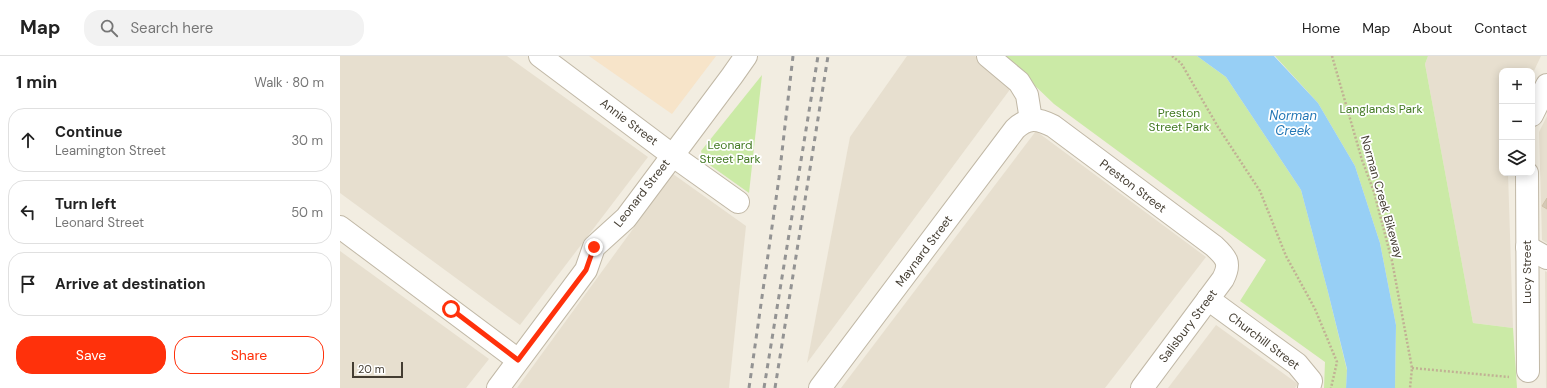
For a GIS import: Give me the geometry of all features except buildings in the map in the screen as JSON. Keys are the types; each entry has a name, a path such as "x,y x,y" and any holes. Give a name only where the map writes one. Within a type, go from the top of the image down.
{"street":[{"name":"Annie Street","path":"540,56 672,155 738,202"},
{"name":"Leonard Street","path":"498,388 586,270 594,247 626,218 746,56"},
{"path":"988,56 1019,82 1027,96 1032,120"},
{"path":"1535,109 1547,85"},
{"name":"Preston Street","path":"1032,120 1044,121 1053,126 1214,246 1221,252 1228,262"},
{"name":"Maynard Street","path":"820,388 1015,129 1021,124 1032,120"},
{"name":"Lucy Street","path":"1527,176 1528,371"},
{"path":"340,227 518,360"},
{"path":"1527,247 1547,258"},
{"name":"Salisbury Street","path":"1142,388 1223,279 1228,267 1228,262"},
{"name":"Churchill Street","path":"1208,299 1297,364 1311,381 1309,388"}],"path":[{"path":"1172,56 1181,63 1218,127 1260,191 1286,256 1315,309 1337,362 1331,388"},
{"name":"Norman Creek Bikeway","path":"1332,56 1362,160 1374,192 1392,262 1412,368 1410,388"},
{"path":"1412,368 1520,377 1528,371"}],"shaded area":[{"path":"340,56 507,56 648,157 520,325 340,193"},
{"path":"589,56 716,56 672,114"},
{"path":"907,56 975,56 1014,84 807,363 850,137"},
{"path":"1428,56 1541,56 1535,69 1499,68 1499,176 1508,176 1513,328 1473,323 1425,64"},
{"path":"1547,116 1547,243 1542,240 1539,132"},
{"path":"1036,131 1206,257 1105,388 841,388"},
{"path":"673,174 746,226 729,388 517,388"},
{"path":"340,251 489,359 466,388 340,388"},
{"path":"1545,271 1547,272 1547,388 1546,388"},
{"path":"1216,325 1298,384 1295,388 1168,388"}],"green space":[{"name":"Preston Street Park","path":"1004,56 1197,56 1226,77 1301,190 1347,370 1346,388 1324,388 1325,362 1240,301 1266,260 1054,104"},
{"name":"Langlands Park","path":"1275,56 1428,56 1425,64 1473,323 1513,328 1517,388 1395,388 1396,325 1380,243 1355,166 1318,103"},
{"name":"Leonard Street Park","path":"762,75 749,193 704,161 701,151"}],"water":[{"name":"Norman Creek","path":"1197,56 1274,56 1318,103 1355,166 1380,243 1396,325 1395,388 1346,388 1347,369 1301,190 1226,77"}],"railway":[{"path":"749,388 779,178 793,56"},
{"path":"764,388 818,56"},
{"path":"775,388 828,56"}],"route":[{"path":"451,309 518,360 586,270 594,247"}]}
